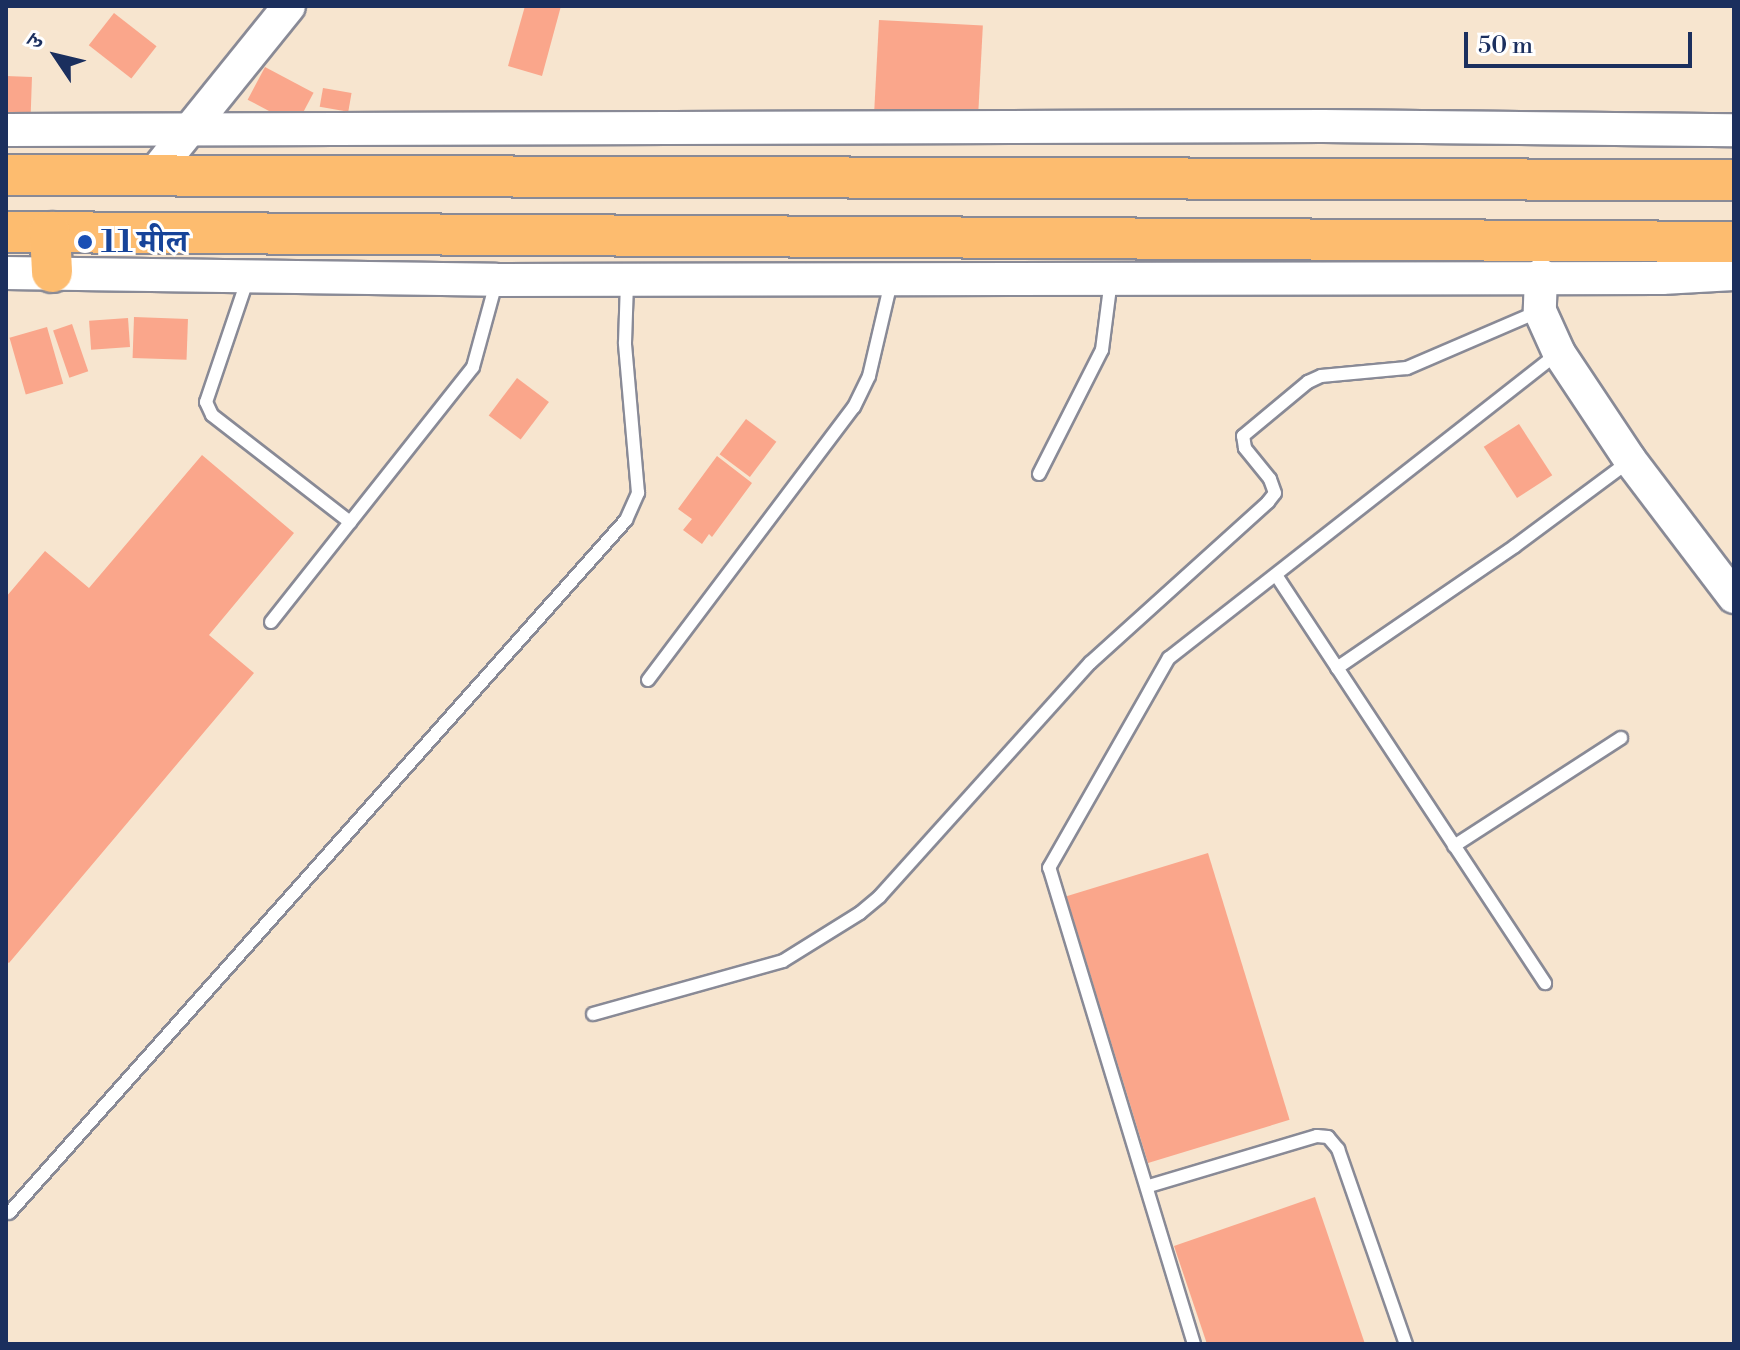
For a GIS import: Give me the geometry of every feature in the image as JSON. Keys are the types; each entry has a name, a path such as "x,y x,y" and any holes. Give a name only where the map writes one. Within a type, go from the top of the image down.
{"main road":[{"path":"6,175 1734,180"},
{"path":"6,232 586,238 1734,242"},
{"path":"50,232 52,272"}],"street":[{"path":"152,176 289,6"},
{"path":"6,130 1323,126 1734,130"},
{"path":"6,273 496,280 892,277 1111,280 1541,275 1662,278 1734,274"},
{"path":"1541,275 1540,311 1559,353 1630,460 1734,597"}],"lane":[{"path":"648,680 854,407 869,376 892,277"},
{"path":"248,278 206,402 212,415 350,522"},
{"path":"9,1213 626,520 638,493 625,343 627,279"},
{"path":"271,622 473,367 496,280"},
{"path":"1039,474 1102,350 1111,280"},
{"path":"593,1014 783,961 860,913 880,896 1090,663 1268,502 1275,493 1270,479 1245,448 1243,436 1308,382 1321,376 1407,368 1540,311"},
{"path":"1194,1344 1149,1186 1093,1022 1049,868 1169,658 1559,353"},
{"path":"1337,668 1515,546 1630,460"},
{"path":"1276,575 1545,983"},
{"path":"1454,846 1621,738"},
{"path":"1149,1186 1317,1136 1328,1137 1338,1149 1406,1344"}],"building":[{"path":"525,6 561,6 542,76 508,66"},
{"path":"114,13 157,46 131,79 89,45"},
{"path":"879,20 983,25 978,121 874,116"},
{"path":"265,67 314,93 296,125 248,100"},
{"path":"6,76 32,77 30,120 6,119"},
{"path":"323,88 352,93 348,112 320,107"},
{"path":"134,317 188,319 187,360 133,358"},
{"path":"128,318 130,347 91,350 89,321"},
{"path":"72,324 88,371 69,378 53,331"},
{"path":"47,327 63,384 26,394 10,338"},
{"path":"517,378 549,402 521,440 489,416"},
{"path":"746,419 776,442 750,477 720,454"},
{"path":"1519,424 1552,475 1517,498 1484,447"},
{"path":"202,455 294,533 209,635 254,673 9,963 6,961 6,597 45,551 89,588"},
{"path":"717,456 752,483 712,537 709,534 702,544 683,530 692,519 678,509"},
{"path":"1208,853 1290,1120 1148,1163 1066,896"},
{"path":"1315,1197 1365,1344 1207,1344 1174,1246"}],"place":[{"name":"11 मील","path":"85,242"}]}
